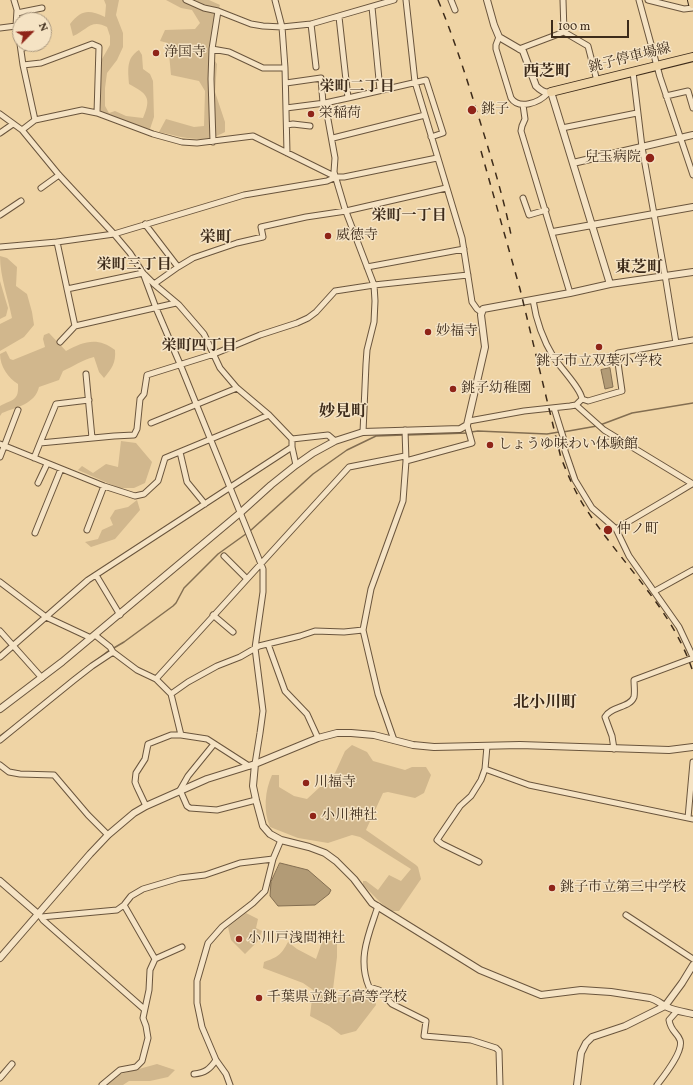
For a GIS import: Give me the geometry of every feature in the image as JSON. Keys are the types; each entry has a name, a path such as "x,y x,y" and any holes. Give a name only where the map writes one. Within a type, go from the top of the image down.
{"main road":[{"path":"692,0 693,4"},
{"name":"銚子停車場線","path":"549,93 693,57"}],"street":[{"path":"14,0 17,12"},
{"path":"186,0 204,8 218,11 251,24 282,27 311,24 394,0"},
{"path":"275,0 282,27 286,83 287,153"},
{"path":"156,679 213,614 349,467 406,459 472,443 468,423 485,347 481,312 472,302 462,238 415,82 406,0"},
{"path":"451,0 455,10"},
{"path":"487,0 499,37 519,48 525,54 533,82 540,91 549,93"},
{"path":"563,0 564,32"},
{"path":"639,0 656,66 693,175"},
{"path":"648,0 684,9 693,8"},
{"path":"372,7 380,90"},
{"path":"22,12 42,8"},
{"path":"213,142 211,112 212,49 218,11"},
{"path":"339,17 348,98"},
{"path":"311,24 316,67"},
{"path":"0,28 12,26"},
{"path":"519,48 564,32 588,46 597,81"},
{"path":"499,37 496,49 511,98 517,104 523,105 544,98 549,93"},
{"path":"23,65 41,63 92,44 99,47 97,113"},
{"path":"212,49 229,52 263,68 285,68"},
{"path":"21,52 35,120"},
{"path":"633,72 642,147 676,343"},
{"path":"286,83 321,78 324,103 333,138 335,158 334,172 346,211 374,285 376,301 374,322 367,350 363,432"},
{"path":"286,108 324,103 426,80 443,133 431,137"},
{"path":"666,96 688,91 693,108"},
{"path":"549,93 562,128 610,284"},
{"path":"523,105 525,118 521,130 553,232 570,293"},
{"path":"22,130 35,120 82,110 97,113 153,134 182,142 197,144 253,136 336,177"},
{"path":"562,128 637,113"},
{"path":"0,114 22,130 59,175 114,234 130,253 143,273 198,327 214,354 220,368 237,388 269,415 292,439 292,447 296,465"},
{"path":"333,138 425,115"},
{"path":"0,133 13,124"},
{"path":"287,125 310,126"},
{"path":"573,163 693,135"},
{"path":"0,246 57,242 114,234 244,195 327,181 336,177 344,177 437,158"},
{"path":"41,188 59,175"},
{"path":"154,284 193,258 237,243 263,237 261,227 306,217 346,211 446,188"},
{"path":"523,198 529,215 546,210"},
{"path":"0,215 21,201"},
{"path":"553,232 693,207"},
{"path":"145,224 178,267"},
{"path":"57,242 75,326"},
{"path":"367,267 464,249"},
{"path":"481,312 487,307 533,300 610,284 693,272"},
{"path":"67,289 143,273"},
{"path":"143,273 261,562 264,576 264,592 255,648 263,711 252,765 253,786 263,826 270,834 281,840 309,847 325,853 336,861 354,879 372,902 480,970 540,995 581,990 611,992 650,998 677,1011 693,1014"},
{"path":"40,443 134,435 137,429 140,398 144,394 147,375 214,354 260,335 297,323 316,312 335,291 374,285 468,275"},
{"path":"533,300 541,332 563,371 580,392 582,399"},
{"path":"60,342 75,326 176,304"},
{"path":"582,399 588,401 622,391 616,356 618,353 693,340"},
{"path":"86,374 92,438"},
{"path":"150,422 197,405 237,388"},
{"path":"0,709 42,678 120,615 296,465 334,441 363,432 460,429 468,423 524,411 576,405 582,399"},
{"path":"34,458 56,404 89,400"},
{"path":"576,405 604,430 692,484 616,529"},
{"path":"554,408 564,440 565,451 575,480 592,508 616,529 629,556 679,627 693,658 634,680 634,697 629,703 608,712 605,717 612,736 614,749"},
{"path":"0,457 2,445 18,410"},
{"path":"2,445 104,486 135,496 144,494 158,481 165,458 269,415"},
{"path":"394,740 378,694 363,630 371,589 403,501 406,459 405,430"},
{"path":"292,439 328,435 334,441"},
{"path":"0,657 88,580 292,447"},
{"path":"180,452 187,482 205,504"},
{"path":"38,483 47,464"},
{"path":"34,533 60,469"},
{"path":"87,530 104,486"},
{"path":"224,556 246,578"},
{"path":"654,591 692,572"},
{"path":"96,575 120,615"},
{"path":"0,582 46,617 93,636 110,647 113,652 137,670 156,679 171,694 181,735"},
{"path":"213,614 233,632"},
{"path":"171,694 188,682 217,666 240,657 255,648 315,631 344,632 363,630"},
{"path":"0,631 42,678"},
{"path":"268,644 282,686 307,714 318,738"},
{"path":"0,740 80,675 113,652"},
{"path":"0,958 40,915 90,854 108,835 134,813 180,790 207,779 252,765 318,738 337,733 360,733 413,745 434,747 520,745 669,750 693,746"},
{"path":"146,806 137,787 136,773 145,759 148,744 171,735 207,739 252,765"},
{"path":"180,790 188,776 214,744"},
{"path":"479,862 442,844 437,840 460,806 470,796 481,780 485,769 487,746"},
{"path":"485,769 529,785 690,818 693,762"},
{"path":"0,765 9,772 20,774 54,775 88,815 108,835"},
{"path":"180,790 187,806 190,808 217,810 256,800"},
{"path":"230,1085 226,1074 216,1060 202,1026 197,1003 197,981 208,943 218,931 253,903 265,891 273,859 281,840"},
{"path":"40,915 117,910 137,892 161,883 180,878 205,875 240,863 273,859"},
{"path":"0,881 144,1009"},
{"path":"124,905 155,958"},
{"path":"378,906 363,955 364,967 369,987 379,990 392,1004 426,1021 424,1036 472,1040 496,1048 499,1051 500,1085"},
{"path":"626,915 693,959"},
{"path":"102,1085 120,1070 136,1067 142,1061 148,1038 143,1018 149,990 150,970 155,958 182,948"},
{"path":"577,1085 581,1053 586,1043 592,1037 625,1026 665,1006 693,966"},
{"path":"657,1085 671,1066 680,1047 680,1039 670,1027 669,1020 677,1011"},
{"path":"194,1074 203,1073 210,1068 216,1060"},
{"path":"0,1078 12,1064"}],"shaded area":[{"path":"104,0 119,0 116,15 123,33 123,47 117,60 107,73 105,106 109,113 115,111 126,116 143,118 147,105 146,97 129,84 128,74 130,61 139,50 142,55 143,69 150,74 153,81 154,117 150,129 143,128 101,111 100,83 102,59 110,45 110,36 107,27 97,24 89,26 73,36 70,24 82,13 90,12 105,17 106,5"},
{"path":"166,0 209,0 220,5 213,23 209,52 217,64 215,92 225,122 225,132 217,136 192,139 159,132 166,119 194,127 204,126 205,91 199,81 171,75 168,43 160,41 165,30 195,29 200,23 192,10 181,8"},
{"path":"0,256 7,258 17,267 16,286 27,294 34,325 24,337 0,351 0,324 12,318 0,264"},
{"path":"0,281 8,308 6,316 0,319"},
{"path":"49,333 66,351 79,345 91,342 103,343 109,346 115,350 115,358 111,368 104,378 99,372 94,357 86,360 63,371 59,380 39,387 34,397 25,404 2,413 0,416 0,406 16,397 18,384 8,375 3,367 0,354 6,351 10,359 13,360 45,347 43,339 44,335"},
{"path":"610,368 613,387 605,389 601,370"},
{"path":"121,441 136,443 152,462 145,483 134,488 119,488 78,470 82,466 93,473 106,464 118,467"},
{"path":"137,500 140,510 115,539 91,547 85,542 98,539 102,530 113,525 110,518 115,510 128,507"},
{"path":"352,745 367,752 373,761 405,770 412,767 426,767 431,775 424,793 415,798 388,792 383,793 366,830 418,867 421,879 399,911 389,911 363,885 363,881 366,881 378,890 389,875 401,881 411,869 360,837 352,835 328,843 298,838 270,827 266,814 266,794 272,775 279,775 279,787 294,796 307,799 335,773 345,751"},
{"path":"280,863 308,870 331,890 329,894 315,905 278,906 270,896 271,882"},
{"path":"246,913 258,919 256,928 262,931 258,941 245,954 231,940 228,927"},
{"path":"329,934 337,942 337,957 333,989 338,997 353,996 363,992 374,995 376,1005 356,1031 341,1035 329,1026 310,1016 313,990 303,983 263,968 264,962 279,955 288,942 297,949 316,959 323,939"},
{"path":"157,1064 175,1070 168,1077 150,1081 129,1081 123,1085 106,1085 117,1075"}],"waterway":[{"path":"600,425 632,413 693,403"},
{"path":"563,432 597,426"},
{"path":"471,432 547,434 559,432"},
{"path":"407,435 468,433"},
{"path":"72,679 107,652 124,642 173,606 184,588 218,554 250,531 313,474 347,450 376,436 404,435"},
{"path":"0,736 11,728"}],"railway":[{"path":"438,0 456,48 483,131 503,199 512,240"},
{"path":"481,151 520,289 561,458 573,486 584,506 660,608 673,628 684,649 693,672"}],"place":[{"name":"浄国寺","path":"156,53"},
{"name":"銚子","path":"472,110"},
{"name":"栄稲荷","path":"311,114"},
{"name":"兒玉病院","path":"650,158"},
{"name":"威徳寺","path":"328,236"},
{"name":"妙福寺","path":"428,332"},
{"name":"銚子市立双葉小学校","path":"599,347"},
{"name":"銚子幼稚園","path":"453,389"},
{"name":"しょうゆ味わい体験館","path":"490,445"},
{"name":"仲ノ町","path":"608,530"},
{"name":"川福寺","path":"306,783"},
{"name":"小川神社","path":"313,816"},
{"name":"銚子市立第三中学校","path":"552,888"},
{"name":"小川戸浅間神社","path":"239,939"},
{"name":"千葉県立銚子高等学校","path":"259,998"}],"district":[{"name":"西芝町","path":"547,73"},
{"name":"栄町二丁目","path":"357,88"},
{"name":"栄町一丁目","path":"409,217"},
{"name":"栄町","path":"216,239"},
{"name":"栄町三丁目","path":"134,266"},
{"name":"東芝町","path":"639,269"},
{"name":"栄町四丁目","path":"199,347"},
{"name":"妙見町","path":"343,413"},
{"name":"北小川町","path":"545,704"}]}
